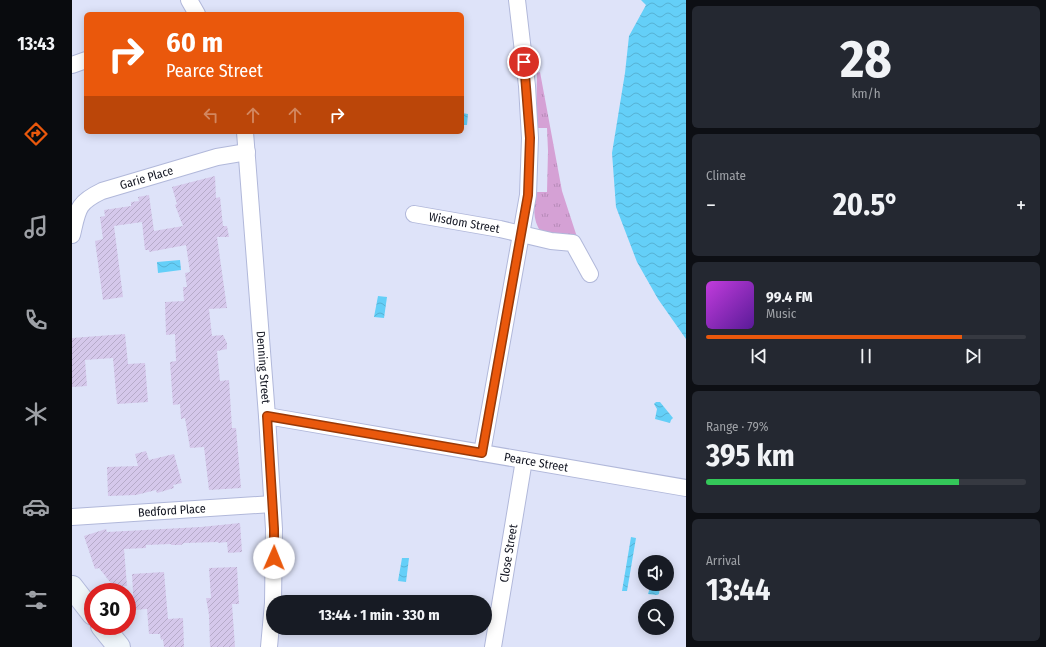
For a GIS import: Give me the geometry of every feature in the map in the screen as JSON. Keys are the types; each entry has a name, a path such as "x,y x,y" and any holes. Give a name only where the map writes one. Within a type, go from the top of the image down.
{"main road":[{"path":"72,587 84,602"},
{"path":"109,635 119,647"}],"street":[{"path":"188,0 196,12"},
{"path":"482,453 528,195 530,138 527,86 517,0"},
{"path":"72,65 84,61"},
{"name":"Denning Street","path":"245,134 267,416 274,529 273,595"},
{"name":"Garie Place","path":"72,235 80,206 88,198 102,191 217,157 247,152"},
{"name":"Wisdom Street","path":"414,214 500,229 551,241 573,243 590,274"},
{"name":"Pearce Street","path":"267,416 686,488"},
{"name":"Close Street","path":"493,647 524,460"},
{"name":"Bedford Place","path":"72,517 272,504"},
{"name":"Denning Street","path":"269,647 270,635"}],"green space":[{"path":"540,72 562,191 577,237 541,232 535,218 534,208 536,192 547,192 547,128 536,128 537,73"}],"water":[{"path":"641,0 686,0 686,339 658,299 637,262 616,207 612,153 625,73 629,36 646,5"},
{"path":"464,113 468,114 467,125 464,125"},
{"path":"180,260 181,270 158,273 157,262"},
{"path":"378,296 387,297 384,318 374,317"},
{"path":"656,402 660,402 673,418 670,423 655,419 657,409 654,404"},
{"path":"631,537 636,538 627,591 622,591"},
{"path":"402,558 409,558 406,582 398,581"},
{"path":"649,591 659,591 659,594 657,595 648,594"}],"building":[{"path":"215,176 216,198 220,197 223,226 227,226 229,237 217,237 227,308 209,309 212,336 223,335 227,343 227,349 217,351 220,381 229,380 232,428 236,428 241,488 209,490 204,447 190,448 185,418 181,419 180,404 173,405 170,362 176,361 175,334 166,335 165,302 184,301 183,287 187,287 185,273 190,272 186,245 149,252 149,250 145,250 142,222 114,226 123,297 103,300 95,241 103,239 100,217 105,216 104,210 131,206 131,202 139,201 138,197 149,195 154,231 183,226 175,205 177,204 172,187"},
{"path":"125,334 128,364 145,363 148,402 117,404 113,358 85,360 87,386 72,387 72,338"},
{"path":"146,451 149,460 174,454 182,483 173,485 174,488 157,493 156,490 136,495 108,496 107,467 138,466 135,454"},
{"path":"240,523 242,552 228,553 227,542 184,543 181,545 146,545 146,548 124,549 127,583 111,583 99,568 95,569 84,536 106,529 107,532 201,527"},
{"path":"237,567 239,604 232,604 235,647 210,647 209,615 206,598 211,598 209,568"},
{"path":"164,572 168,619 183,618 184,647 164,647 163,639 161,640 160,634 149,634 147,609 136,610 136,583 132,583 132,574"}],"route":[{"path":"274,558 274,529 267,416 482,453 528,195 530,138 524,62"}]}
